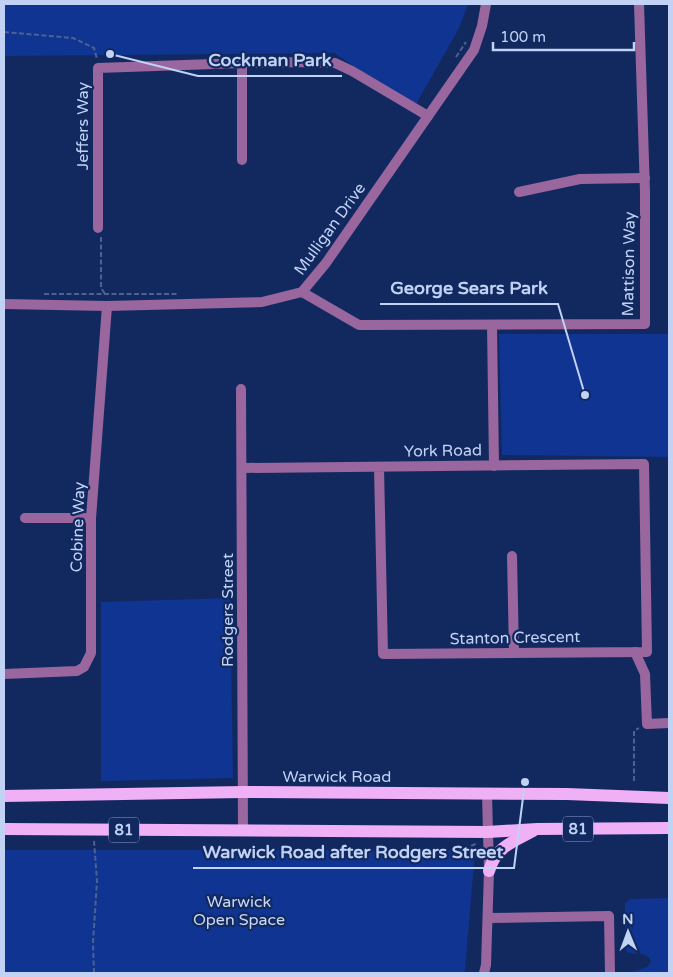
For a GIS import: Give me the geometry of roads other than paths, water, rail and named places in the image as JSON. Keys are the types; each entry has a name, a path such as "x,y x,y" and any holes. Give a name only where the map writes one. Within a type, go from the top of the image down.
{"main road":[{"name":"Warwick Road","path":"4,796 243,792 567,794 669,798"},
{"name":"81","path":"4,829 487,832 537,829 669,828"},
{"path":"489,871 493,859 500,851 507,845 537,829"}],"street":[{"name":"Mulligan Drive","path":"4,304 107,306 262,302 302,292 326,263 474,50 482,26 486,4"},
{"name":"Mattison Way","path":"302,292 359,326 645,324 645,178 639,4"},
{"name":"Jeffers Way","path":"98,228 98,68 242,63 335,63 428,116"},
{"path":"242,63 242,160"},
{"path":"519,192 580,179 645,178"},
{"name":"Cobine Way","path":"4,674 77,671 84,667 91,653 91,518 107,306"},
{"path":"492,325 494,466"},
{"name":"Rodgers Street","path":"241,388 244,831"},
{"name":"York Road","path":"243,468 644,464 647,652 635,652"},
{"name":"Stanton Crescent","path":"379,467 383,654 635,652"},
{"path":"25,518 91,518"},
{"path":"512,556 514,653"},
{"path":"635,652 645,674 647,724 669,723"},
{"path":"484,973 486,965 489,871 487,794"},
{"path":"488,918 609,916 610,973"}],"place":[{"name":"Cockman Park","path":"110,54"},
{"name":"George Sears Park","path":"585,395"},
{"name":"Warwick Road after Rodgers Street","path":"525,782"}],"park label":[{"name":"Warwick Open Space","path":"239,911"}]}
